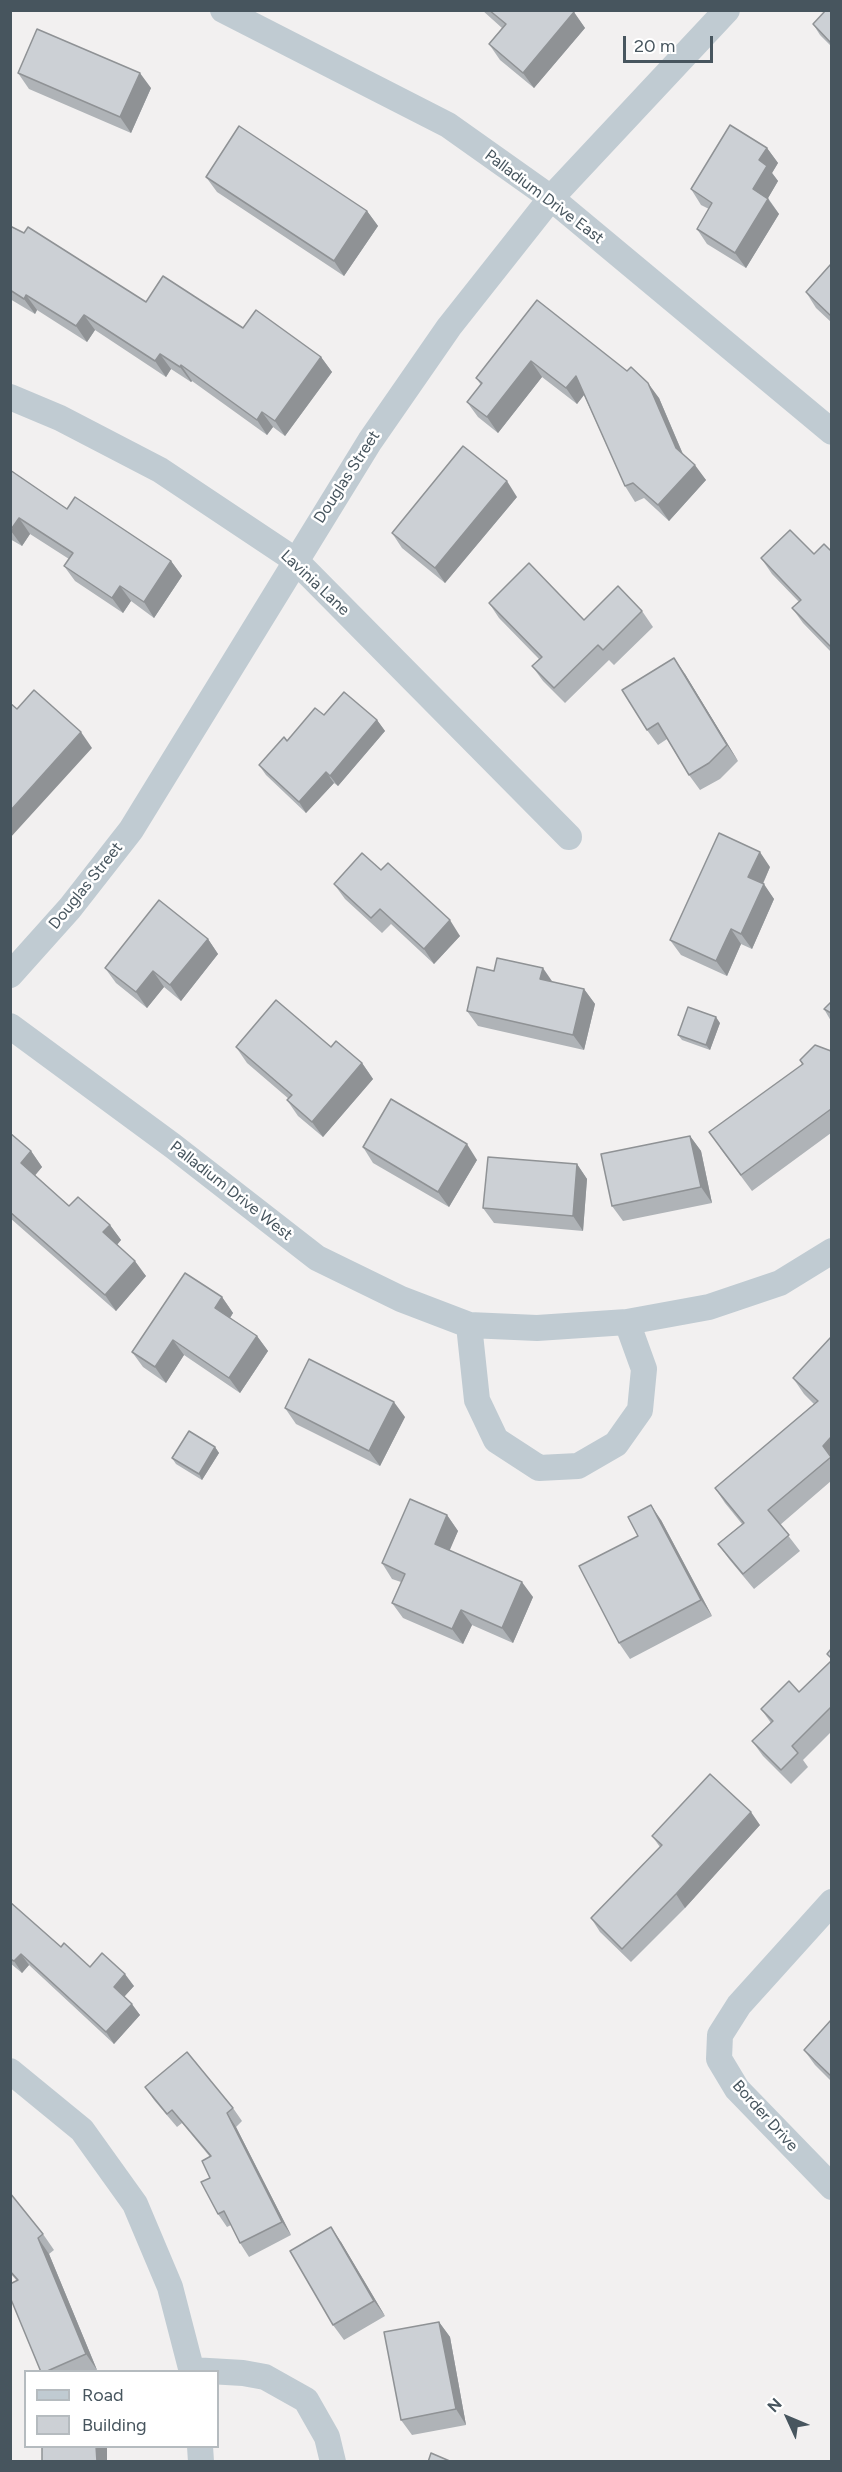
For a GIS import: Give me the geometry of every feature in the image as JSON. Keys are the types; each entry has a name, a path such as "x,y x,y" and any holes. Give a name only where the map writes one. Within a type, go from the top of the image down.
{"street":[{"name":"Palladium Drive East","path":"223,10 448,125 551,198 831,432"},
{"name":"Douglas Street","path":"10,975 70,908 131,830 370,441 449,327 551,198 727,10"},
{"name":"Lavinia Lane","path":"10,397 60,418 160,470 295,560 569,837"},
{"name":"Palladium Drive West","path":"10,1026 173,1146 317,1258 401,1299 469,1325 537,1328 627,1322 709,1307 780,1283 831,1251"},
{"path":"469,1325 477,1400 496,1440 539,1468 578,1466 616,1444 640,1410 644,1369 627,1322"},
{"name":"Border Drive","path":"831,1902 739,2005 720,2035 719,2060 737,2089 831,2187"},
{"path":"10,2071 82,2130 135,2204 170,2287 192,2370"},
{"path":"219,2372 265,2377 306,2400 327,2437 333,2462"}],"building":[{"path":"489,10 572,10 574,12 523,73 489,44 506,24"},
{"path":"826,10 831,10 831,43 813,24"},
{"path":"37,29 140,73 120,117 18,73"},
{"path":"730,125 767,148 759,160 767,166 753,189 768,199 735,253 697,229 712,203 691,189"},
{"path":"239,126 367,211 334,261 206,177"},
{"path":"10,226 24,233 28,227 146,302 163,276 243,328 256,310 321,357 275,421 262,412 257,420 181,365 180,367 160,354 155,361 84,315 76,326 26,295 24,299 10,290"},
{"path":"831,264 831,316 806,292"},
{"path":"537,300 627,371 631,367 648,383 676,448 695,465 658,505 633,483 625,486 576,376 566,388 531,361 487,417 467,402 482,383 476,378"},
{"path":"463,446 507,481 435,568 392,533"},
{"path":"10,470 67,509 75,497 171,561 144,602 120,586 112,598 64,566 73,553 19,518 10,531"},
{"path":"790,530 814,554 824,544 831,551 830,646 792,608 801,600 761,558"},
{"path":"529,563 584,620 618,586 642,611 603,650 598,645 554,688 532,666 542,657 489,603"},
{"path":"674,658 727,745 709,763 689,775 658,723 647,730 622,690"},
{"path":"34,690 81,732 10,811 10,703 17,709"},
{"path":"344,692 377,720 330,776 326,772 299,802 259,765 284,737 287,741 315,708 324,715"},
{"path":"719,833 760,852 748,877 764,884 741,934 731,929 716,961 670,940"},
{"path":"362,853 381,870 388,863 450,920 424,949 380,909 371,918 334,884"},
{"path":"159,900 208,939 170,985 153,971 136,992 105,968"},
{"path":"497,958 543,968 540,979 584,989 573,1035 467,1011 477,967 494,971"},
{"path":"276,1000 331,1047 336,1041 362,1063 312,1122 287,1100 292,1095 236,1047"},
{"path":"831,1002 831,1013 824,1009"},
{"path":"688,1007 716,1017 706,1045 678,1035"},
{"path":"815,1045 831,1051 831,1109 741,1175 709,1132 803,1064 800,1060"},
{"path":"391,1099 467,1144 438,1192 363,1147"},
{"path":"10,1133 31,1151 21,1163 69,1206 78,1197 110,1225 103,1232 135,1261 105,1295 10,1212"},
{"path":"690,1136 701,1187 612,1206 601,1154"},
{"path":"488,1157 577,1164 573,1216 483,1208"},
{"path":"185,1273 222,1297 215,1308 257,1336 229,1378 173,1340 155,1367 132,1352"},
{"path":"831,1337 831,1437 823,1446 831,1457 768,1510 789,1535 743,1574 718,1544 744,1523 715,1488 818,1401 793,1378"},
{"path":"309,1359 394,1402 369,1451 285,1408"},
{"path":"189,1431 215,1447 199,1474 172,1458"},
{"path":"410,1499 447,1515 435,1544 522,1582 502,1628 461,1610 452,1629 392,1603 405,1574 382,1563"},
{"path":"651,1505 701,1600 619,1643 579,1566 638,1536 628,1517"},
{"path":"831,1661 831,1707 792,1746 798,1753 781,1770 752,1741 773,1721 761,1709 789,1681 799,1692"},
{"path":"710,1774 751,1812 622,1949 591,1918 662,1845 652,1836"},
{"path":"10,1902 61,1947 64,1943 90,1967 102,1953 125,1974 114,1987 132,2004 106,2032 21,1954 14,1961 10,1959"},
{"path":"831,2020 831,2076 804,2050"},
{"path":"187,2052 233,2108 227,2113 282,2222 240,2243 224,2211 218,2214 201,2182 210,2178 202,2161 211,2156 172,2110 167,2114 145,2087"},
{"path":"10,2193 43,2234 38,2238 86,2354 50,2370 40,2370 10,2297 10,2284 18,2280 10,2271"},
{"path":"331,2227 374,2301 333,2325 290,2251"},
{"path":"439,2322 456,2409 401,2420 384,2332"},
{"path":"42,2448 96,2448 97,2462 42,2462"},
{"path":"431,2453 452,2462 428,2462"}]}
